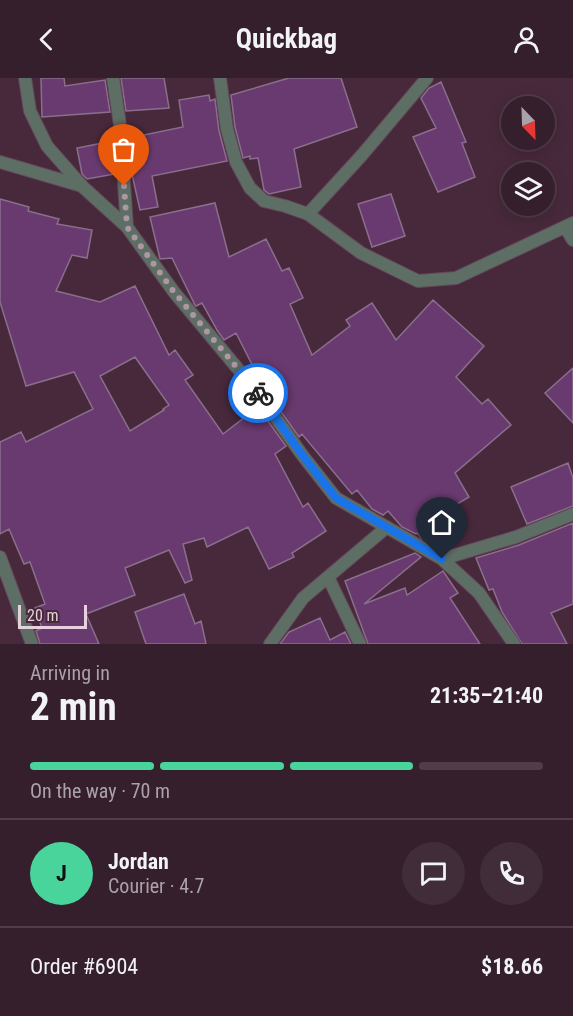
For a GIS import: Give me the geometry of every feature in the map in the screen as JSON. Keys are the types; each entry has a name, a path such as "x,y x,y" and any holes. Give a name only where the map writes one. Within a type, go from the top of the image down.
{"street":[{"path":"26,78 30,111 47,146 83,187 127,227 174,292 258,393 336,498 442,559 479,593 514,644"},
{"path":"113,78 120,125 127,227"},
{"path":"220,78 227,129 236,162 250,188 264,201 308,214 361,253 418,281 456,278 569,225 573,240"},
{"path":"308,214 427,78"},
{"path":"0,162 83,187"},
{"path":"442,559 516,537 573,514"},
{"path":"270,644 303,598 387,527"},
{"path":"0,557 33,644"},
{"path":"328,577 360,644"}],"building":[{"path":"41,78 64,78 65,86 105,80 110,112 42,117"},
{"path":"121,78 164,78 169,108 126,111"},
{"path":"289,78 341,78 357,127 294,149 301,187 269,194 264,190 258,158 250,159 250,156 243,158 235,127 231,95"},
{"path":"441,82 466,142 462,143 475,177 438,192 413,137 436,128 421,98 429,88"},
{"path":"209,95 210,101 215,99 219,131 227,161 152,176 158,207 140,210 131,170 129,138 183,127 179,100"},
{"path":"113,141 115,174 87,179 82,174 77,148"},
{"path":"391,194 405,236 372,247 358,204"},
{"path":"0,199 29,207 28,211 59,219 57,224 92,230 87,258 72,255 56,291 100,302 135,286 169,355 175,350 193,375 185,380 223,434 258,407 286,446 275,454 303,507 308,503 326,531 292,553 294,557 269,569 248,527 207,547 204,538 183,544 192,580 185,583 169,550 125,568 135,595 86,614 99,644 40,644 36,631 42,628 35,608 45,604 30,562 24,564 9,529 0,534 0,442 21,432 26,442 93,409 74,372 26,386 0,302","holes":["135,357 169,405 130,431 100,376"]},
{"path":"215,203 229,257 266,239 282,271 289,268 303,298 290,304 312,355 350,326 346,320 372,303 396,340 433,300 484,346 456,377 482,404 488,399 511,425 455,473 469,497 447,510 460,525 435,545 421,538 418,533 402,527 388,511 383,515 372,509 357,490 352,494 302,434 299,437 264,388 236,333 224,340 202,303 195,305 172,258 160,259 150,217"},
{"path":"573,368 573,423 545,393"},
{"path":"568,463 573,478 573,506 527,524 511,487"},
{"path":"573,523 573,604 551,613 567,644 522,644 502,612 493,589 489,590 476,558 519,545"},
{"path":"415,553 421,557 364,604 405,588 407,595 443,571 458,593 450,598 480,644 368,644 345,581"},
{"path":"184,594 195,624 201,621 206,644 146,644 135,612"},
{"path":"320,618 330,640 345,632 351,644 280,644 289,632"}],"way so far":[{"path":"124,186 127,227 174,292 258,393"}],"route":[{"path":"258,393 336,498 442,559"}]}
